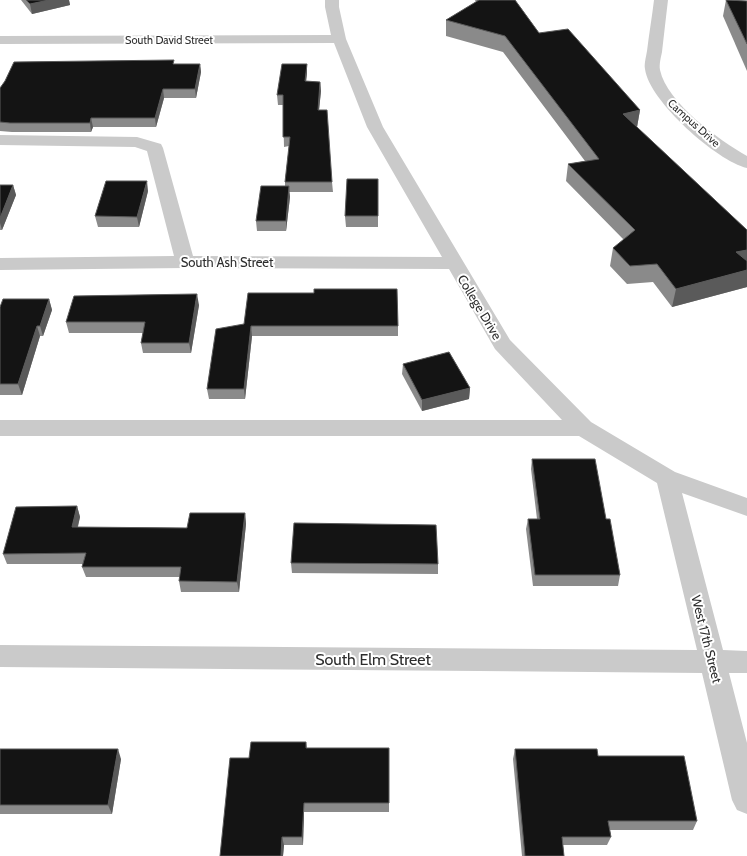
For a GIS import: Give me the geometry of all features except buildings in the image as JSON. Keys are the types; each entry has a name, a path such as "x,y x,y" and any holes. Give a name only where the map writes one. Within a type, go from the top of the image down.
{"street":[{"name":"College Drive","path":"332,0 332,7 339,39 375,126 502,344 583,428 667,478 747,507"},
{"name":"Campus Drive","path":"661,0 652,69 655,78 666,97 678,111 716,144 747,163"},
{"name":"South David Street","path":"0,40 339,39"},
{"path":"0,140 137,142 155,148 185,262"},
{"name":"South Ash Street","path":"0,264 185,262 454,263"},
{"path":"0,428 583,428"},
{"name":"West 17th Street","path":"667,478 747,800"},
{"name":"South Elm Street","path":"0,656 747,662"}]}
